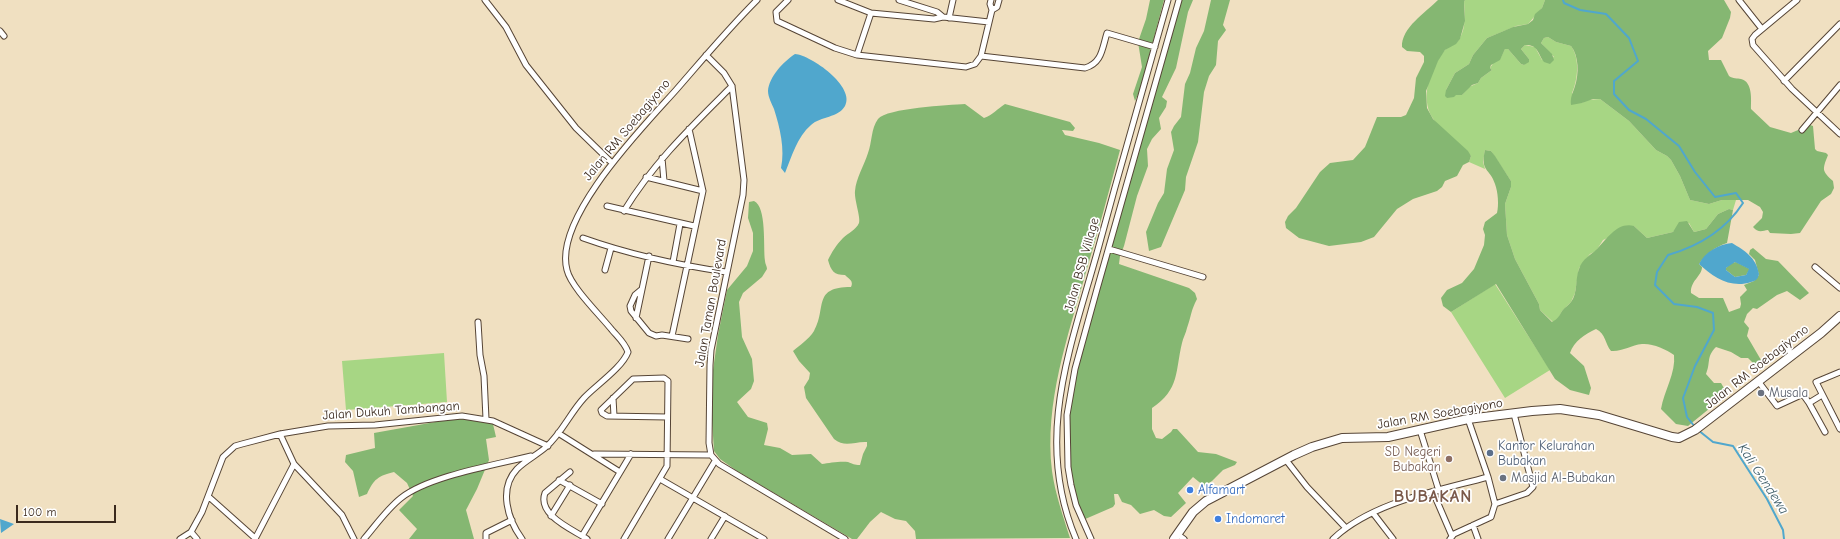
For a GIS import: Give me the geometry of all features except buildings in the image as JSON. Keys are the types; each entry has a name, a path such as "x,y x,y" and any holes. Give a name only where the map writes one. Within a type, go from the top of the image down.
{"main road":[{"name":"Jalan RM Soebagiyono","path":"1178,537 1193,512 1206,501 1312,447 1342,438 1388,437 1468,419 1548,410 1574,410 1599,415 1679,438 1695,430 1821,333 1840,316"}],"street":[{"path":"485,0 506,27 526,65 576,128 612,162"},
{"name":"Jalan RM Soebagiyono","path":"522,539 515,530 512,520 507,498 509,482 517,470 548,446 579,404 621,362 628,352 623,342 572,281 567,271 567,247 573,228 592,191 612,162 738,18 757,0"},
{"path":"788,0 776,12 777,21 835,48 857,55 966,67 975,64 981,56 990,22 992,10 990,4 992,0"},
{"path":"838,0 871,13 934,19 946,17 990,22"},
{"path":"900,0 937,12 946,17"},
{"path":"946,17 953,0"},
{"path":"992,10 997,7 999,0"},
{"name":"Jalan BSB Village","path":"1076,539 1061,487 1058,470 1057,426 1059,403 1074,335 1168,0"},
{"path":"1091,539 1076,506 1071,485 1068,467 1067,415 1075,369 1179,0"},
{"path":"1739,0 1762,29"},
{"path":"1797,0 1752,39 1753,45 1784,81 1816,114 1840,134"},
{"path":"857,55 871,13"},
{"path":"1784,81 1840,24"},
{"path":"0,31 4,36"},
{"path":"981,56 1085,68 1093,66 1097,61 1107,33 1155,47"},
{"name":"Jalan Taman Boulevard","path":"706,55 724,73 732,86 744,180 743,195 726,272 710,365 709,443 711,455 715,461 845,539"},
{"path":"1802,130 1840,85"},
{"path":"624,211 646,177 662,158 732,86"},
{"path":"672,336 702,191 689,129"},
{"path":"662,158 664,181"},
{"path":"646,177 702,191"},
{"path":"607,206 694,226"},
{"path":"673,262 680,224"},
{"path":"583,238 611,248 686,266 726,272"},
{"path":"605,270 611,248"},
{"path":"1108,249 1203,277"},
{"path":"649,256 636,318 649,333 656,336 662,335 688,339"},
{"path":"1815,267 1840,288"},
{"path":"478,322 480,355 484,376 486,419"},
{"path":"1786,345 1792,355"},
{"path":"1840,372 1816,381 1840,429"},
{"path":"624,539 660,479 666,466 669,383 667,379 664,378 633,379 601,412 607,416 667,417"},
{"path":"1758,381 1775,405 1779,406 1804,396 1825,432"},
{"path":"1809,403 1822,395"},
{"path":"613,398 614,416"},
{"path":"1495,504 1527,493 1533,487 1514,414"},
{"name":"Jalan Dukuh Tambangan","path":"191,532 208,497 219,464 228,452 242,444 280,434 328,426 375,425 462,416 493,421 548,446"},
{"path":"1433,492 1451,537 1490,518 1495,504 1488,477 1468,419"},
{"path":"1420,430 1440,491"},
{"path":"558,433 594,454 620,472"},
{"path":"280,434 294,464 342,515 354,539"},
{"path":"594,454 711,455"},
{"path":"570,472 559,480 546,493 544,497 545,506 551,516 585,538 602,504 631,454"},
{"path":"364,539 388,510 402,497 415,489 442,478 536,455"},
{"path":"1286,460 1307,487 1346,527"},
{"path":"668,539 715,461"},
{"path":"208,497 255,538 294,464"},
{"path":"1333,539 1346,527 1394,504 1488,477"},
{"path":"660,479 725,516 756,537 764,539"},
{"path":"559,480 602,504"},
{"path":"551,516 570,485"},
{"path":"1373,513 1393,539"},
{"path":"711,539 725,516"},
{"path":"486,539 486,533 512,520"},
{"path":"1473,525 1478,539"},
{"path":"180,539 191,532 197,539"}],"green space":[{"path":"1150,0 1164,0 1140,90 1135,101 1133,94 1142,67 1138,42 1146,19"},
{"path":"1180,0 1193,0 1188,12 1176,68 1162,97 1167,101 1166,107 1159,118 1161,129 1152,139 1147,149 1148,166 1137,196 1119,264 1189,288 1195,293 1197,299 1182,341 1177,371 1172,387 1168,394 1152,408 1152,429 1156,438 1162,439 1173,429 1177,429 1198,452 1216,454 1237,462 1235,465 1223,470 1212,481 1204,486 1193,477 1178,493 1186,503 1171,517 1164,516 1154,510 1140,514 1131,505 1122,502 1118,494 1114,494 1115,504 1113,507 1083,520 1075,496 1068,455 1067,428 1070,404 1077,369"},
{"path":"1211,0 1230,0 1223,25 1226,30 1218,41 1216,65 1209,76 1204,92 1198,142 1186,177 1185,190 1161,247 1149,251 1146,232 1158,203 1164,193 1167,169 1174,150 1171,132 1181,117 1185,84 1190,73 1196,48 1204,31"},
{"path":"1438,0 1465,0 1465,21 1460,39 1456,44 1445,50 1438,61 1426,91 1427,108 1433,119 1468,151 1471,156 1469,162 1463,165 1457,176 1445,181 1442,187 1437,191 1413,199 1397,209 1374,237 1361,242 1329,246 1299,238 1286,228 1285,222 1320,172 1330,163 1353,160 1365,147 1377,117 1401,117 1406,115 1414,98 1416,78 1424,62 1424,56 1420,52 1407,51 1402,47 1403,40 1406,33 1415,21"},
{"path":"1465,0 1545,0 1542,8 1528,24 1516,26 1487,38 1473,55 1469,64 1455,73 1446,90 1456,95 1462,95 1469,87 1478,83 1481,78 1492,70 1490,68 1494,62 1501,57 1505,49 1508,49 1521,64 1524,65 1529,59 1521,49 1525,45 1535,47 1542,60 1554,57 1541,43 1544,38 1548,37 1556,42 1571,46 1577,63 1576,82 1572,93 1582,103 1587,100 1600,99 1629,121 1656,150 1671,160 1680,176 1690,200 1709,204 1722,200 1736,200 1733,210 1729,209 1718,214 1706,229 1694,232 1689,223 1677,228 1673,232 1647,238 1634,226 1603,240 1596,251 1590,254 1579,268 1575,293 1571,302 1562,311 1558,319 1553,322 1540,310 1539,304 1515,259 1507,235 1505,204 1511,187 1511,181 1491,151 1485,150 1483,162 1485,169 1469,162 1471,156 1462,146 1440,128 1428,109 1428,83 1439,58 1448,47 1459,40 1462,34 1465,15"},
{"path":"1545,0 1724,0 1731,12 1730,18 1722,38 1708,51 1709,60 1721,60 1729,76 1741,79 1748,84 1751,96 1751,109 1770,127 1791,133 1810,125 1813,126 1815,149 1828,155 1824,170 1833,181 1834,188 1831,194 1821,201 1800,233 1791,234 1770,233 1768,230 1760,231 1755,229 1753,227 1762,218 1763,212 1760,207 1748,200 1722,200 1709,204 1690,200 1680,176 1671,160 1656,150 1629,121 1600,99 1593,99 1571,105 1571,97 1577,76 1578,65 1576,55 1571,46 1556,42 1548,37 1544,38 1541,43 1552,54 1554,60 1550,64 1544,62 1533,46 1525,45 1521,49 1529,59 1529,62 1524,65 1521,64 1508,49 1505,49 1500,60 1491,65 1490,68 1492,70 1481,78 1478,83 1472,85 1462,95 1447,98 1445,96 1446,90 1455,73 1469,64 1473,55 1487,38 1513,27 1528,24 1533,20 1535,14 1542,8"},
{"path":"965,104 984,118 1005,104 1070,122 1075,128 1073,131 1062,130 1065,135 1099,143 1120,150 1065,345 1054,395 1050,446 1052,471 1057,496 1070,538 916,539 915,531 906,521 895,519 881,512 870,522 857,539 852,539 737,471 720,459 714,451 712,420 713,370 727,290 747,266 753,251 753,233 748,218 749,202 754,201 761,211 764,228 765,262 767,269 762,277 743,293 739,302 742,337 752,359 754,381 751,389 737,402 748,417 767,423 768,429 764,445 780,448 792,455 811,454 822,464 848,462 855,465 860,465 867,442 846,444 838,442 834,439 806,398 804,387 809,379 810,373 799,361 793,351 814,331 818,323 823,300 826,295 831,291 839,288 851,287 852,285 851,280 845,275 834,272 830,267 828,260 838,243 856,228 859,223 855,194 856,186 869,149 874,127 878,119 893,112 933,106"},
{"path":"1485,150 1491,151 1511,181 1511,187 1505,204 1507,235 1515,259 1539,304 1540,310 1552,322 1557,319 1573,298 1576,290 1578,273 1582,262 1613,232 1623,226 1634,226 1647,238 1673,232 1679,222 1687,221 1694,232 1706,229 1718,214 1729,209 1733,210 1727,243 1712,251 1699,264 1702,267 1692,285 1691,293 1699,298 1723,298 1729,312 1740,308 1740,297 1747,290 1744,285 1754,281 1759,275 1755,260 1749,254 1750,250 1753,248 1766,259 1778,261 1809,293 1800,300 1787,291 1777,295 1757,309 1753,308 1747,314 1744,322 1749,328 1747,336 1761,360 1760,364 1756,366 1748,358 1741,358 1731,352 1716,347 1711,354 1706,374 1714,383 1721,383 1725,390 1715,404 1688,426 1676,424 1661,409 1672,375 1674,355 1654,345 1642,344 1611,351 1604,336 1596,329 1592,331 1577,341 1570,353 1584,366 1591,388 1589,395 1570,390 1555,379 1496,284 1451,312 1443,306 1441,298 1447,290 1462,283 1474,269 1484,245 1485,235 1483,229 1485,222 1497,213 1497,191 1493,179 1485,166"},
{"path":"1736,262 1750,269 1746,275 1735,277 1726,270 1731,263"},
{"path":"1495,284 1550,370 1505,398 1451,312"},
{"path":"444,353 447,402 346,410 342,361"},
{"path":"463,417 493,424 496,437 486,439 489,460 477,489 466,510 474,539 409,539 417,529 399,510 413,496 407,483 394,472 389,473 377,479 367,494 359,497 353,471 345,462 346,455 375,448 374,433"}],"water":[{"path":"795,54 811,60 830,73 838,81 847,98 845,106 842,110 834,115 815,122 806,130 795,147 785,173 781,168 782,146 780,131 768,91 771,80 777,70"},
{"path":"1732,243 1753,259 1758,268 1759,274 1753,282 1744,284 1729,283 1716,277 1699,264 1713,249","holes":["1735,262 1749,269 1746,275 1735,277 1726,270 1726,268"]},
{"path":"0,519 14,524 1,533"}],"waterway":[{"name":"Kali Gendewa","path":"1563,0 1564,3 1580,10 1606,14 1629,38 1638,61 1614,81 1614,94 1629,110 1646,119 1679,146 1695,172 1715,197 1736,193 1743,203 1728,222 1710,236 1690,247 1668,255 1657,272 1655,285 1674,304 1697,307 1713,313 1714,330 1695,366 1683,398 1687,417 1695,427"},
{"name":"Kali Gendewa","path":"1698,430 1713,442 1733,446 1767,499 1783,530 1784,539"}],"place":[{"name":"Musala","path":"1761,393"},
{"name":"Kantor Kelurahan Bubakan","path":"1490,453"},
{"name":"SD Negeri Bubakan","path":"1449,459"},
{"name":"Masjid Al-Bubakan","path":"1503,478"},
{"name":"Alfamart","path":"1190,490"},
{"name":"Indomaret","path":"1218,519"}],"district":[{"name":"BUBAKAN","path":"1433,497"}]}
